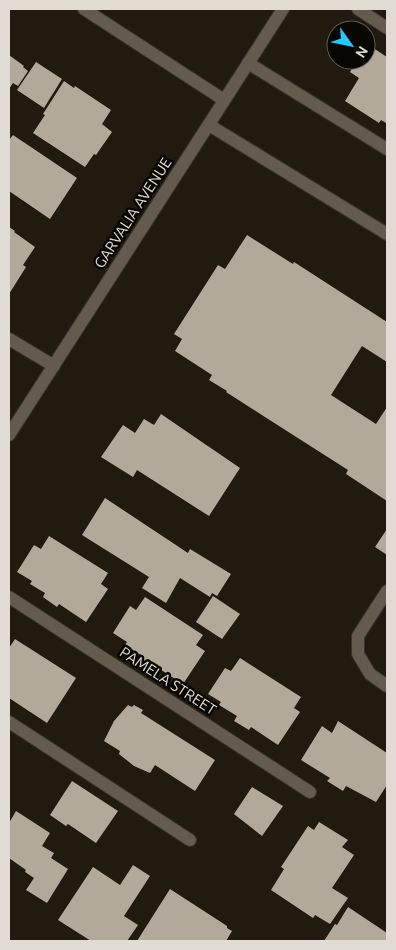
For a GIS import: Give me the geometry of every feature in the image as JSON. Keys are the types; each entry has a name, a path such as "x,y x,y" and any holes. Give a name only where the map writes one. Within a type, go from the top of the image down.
{"street":[{"path":"84,9 224,100"},
{"name":"GARVALIA AVENUE","path":"9,435 283,9"},
{"path":"358,9 387,28"},
{"path":"248,63 387,149"},
{"path":"209,125 387,234"},
{"path":"9,339 54,366"},
{"path":"387,591 358,636 358,654 370,674 387,686"},
{"name":"PAMELA STREET","path":"9,597 310,792"},
{"path":"9,722 190,840"}],"building":[{"path":"376,50 387,57 386,123 381,120 379,123 345,101 359,78 350,72 351,70 376,70"},
{"path":"9,55 28,71 18,86 13,83 9,89"},
{"path":"36,62 62,79 44,108 17,90"},
{"path":"64,81 74,88 75,86 111,110 102,124 112,132 85,167 33,133"},
{"path":"13,135 77,178 50,219 9,191 9,140"},
{"path":"9,227 35,247 23,265 26,267 9,294"},
{"path":"247,235 293,264 294,262 387,322 387,362 362,346 331,395 376,424 387,407 387,501 346,474 348,470 209,380 212,375 175,351 182,339 174,334 218,265 225,269"},
{"path":"161,414 240,468 209,516 137,470 133,477 101,457 123,425 135,433 144,419 154,425"},
{"path":"105,498 188,553 190,549 231,574 217,596 212,593 210,597 180,578 166,603 142,588 149,577 82,535"},
{"path":"387,529 387,555 375,547"},
{"path":"49,536 108,573 101,584 108,589 86,622 59,604 57,607 43,597 45,593 30,584 32,581 17,572 34,545 41,549"},
{"path":"213,596 240,614 222,639 196,622"},
{"path":"145,597 203,635 196,645 205,651 183,684 155,666 153,669 138,659 141,655 125,645 127,642 113,633 130,606 136,610"},
{"path":"15,639 76,678 47,723 9,698 9,648"},
{"path":"240,658 301,697 294,708 300,712 278,745 251,727 249,730 234,721 237,716 219,705 221,702 208,694 225,668 231,671"},
{"path":"128,705 132,707 134,705 143,710 141,713 215,760 195,791 155,765 150,773 134,766 119,754 120,751 104,741 114,721"},
{"path":"338,721 387,753 387,785 376,802 346,786 343,791 327,781 330,778 301,760 322,726 332,733"},
{"path":"72,781 118,811 96,843 68,824 66,826 50,815"},
{"path":"252,787 283,806 262,836 234,814"},
{"path":"16,811 50,833 42,846 54,853 51,858 68,869 47,903 26,890 34,878 9,858 9,823"},
{"path":"319,822 348,840 342,847 354,855 332,888 348,898 330,924 315,915 313,918 271,890 284,869 281,867 308,826 314,830"},
{"path":"133,865 150,876 124,916 138,925 127,941 91,941 58,920 93,867 120,885"},
{"path":"170,889 227,926 232,931 226,941 137,941"},
{"path":"348,907 387,933 387,941 324,941"}]}
